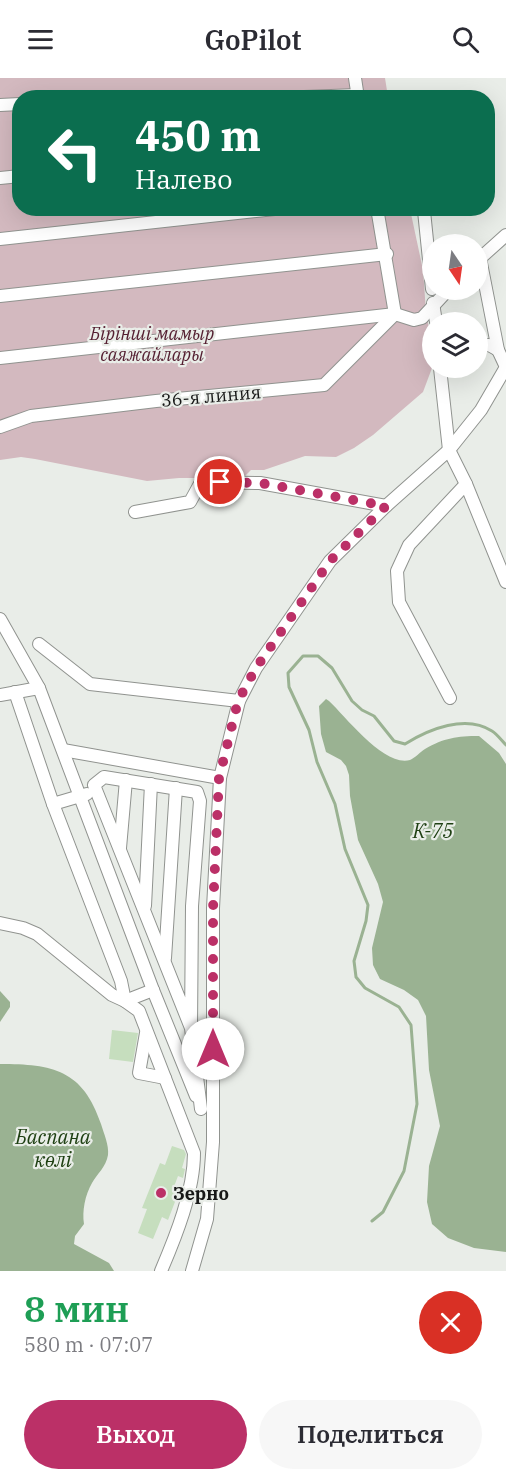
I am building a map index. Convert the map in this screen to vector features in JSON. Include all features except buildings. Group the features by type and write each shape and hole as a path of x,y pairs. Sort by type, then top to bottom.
{"street":[{"path":"0,238 208,216"},
{"path":"379,216 387,254 395,314"},
{"path":"425,216 426,234"},
{"path":"488,252 506,235"},
{"path":"0,296 387,254"},
{"path":"434,300 434,312"},
{"path":"0,358 395,314 414,320 422,318 437,300"},
{"path":"192,1271 207,1219 213,1142 213,909 219,778 238,701 256,668 330,561 386,506 449,450 481,410 506,367 498,350 487,300"},
{"name":"36-я линия","path":"0,427 31,416 324,385 395,314"},
{"path":"488,345 498,350"},
{"path":"441,378 449,450 466,484 506,582"},
{"path":"135,512 190,502 201,482 260,483 386,506"},
{"path":"450,698 399,602 397,571 409,545 466,484"},
{"path":"0,619 39,688 138,951 148,992 213,1142"},
{"path":"39,644 90,684 238,701"},
{"path":"0,695 39,688"},
{"path":"15,692 53,804 122,981 125,1001"},
{"path":"63,750 219,778"},
{"path":"162,943 145,911 96,791 94,785 104,777 197,792 200,801 192,906 191,1028 201,1110"},
{"path":"120,850 126,780"},
{"path":"145,911 151,784"},
{"path":"176,788 162,943 165,962 191,1028"},
{"path":"53,804 96,791"},
{"path":"0,923 37,934 112,995 139,1011"},
{"path":"138,951 162,943"},
{"path":"122,981 148,992"},
{"path":"125,1001 148,992"},
{"path":"148,992 138,1005 139,1011 194,1152 194,1161 176,1235 160,1271"},
{"path":"147,1031 139,1074 165,1078"}],"green space":[{"name":"Бірінші мамыр саяжайлары","path":"0,78 385,78 387,90 12,90 12,216 411,216 422,265 422,300 425,300 426,312 422,312 422,378 428,378 423,392 373,435 354,448 336,457 305,456 264,470 251,470 243,478 179,478 147,481 21,457 0,460"}],"water":[{"name":"К-75","path":"326,699 378,749 400,760 410,760 432,745 445,740 479,736 499,753 506,764 506,1252 474,1248 448,1238 432,1224 427,1202 429,1166 440,1126 429,1070 426,1016 418,1000 404,990 380,979 373,965 372,948 383,902 378,884 358,840 346,766 341,760 326,752 321,734 319,706"},
{"path":"0,991 10,1002 10,1007 0,1022"},
{"name":"Баспана көлі","path":"0,1064 36,1066 64,1074 75,1081 94,1106 108,1147 108,1155 88,1193 84,1208 84,1224 75,1236 74,1244 109,1263 114,1271 0,1271"}],"waterway":[{"path":"372,1221 383,1212 404,1171 417,1104 411,1025 399,1007 365,988 356,977 354,961 366,921 368,905 345,849 335,804 317,762 309,730 289,687 288,673 303,656 318,656 332,668 352,701 362,710 374,716 394,741 405,744 436,729 471,724 492,731 506,745"}],"place":[{"name":"Зерно","path":"161,1193"}],"route":[{"path":"213,1049 213,909 219,778 238,701 256,668 330,561 386,506 260,483 220,482"}]}
